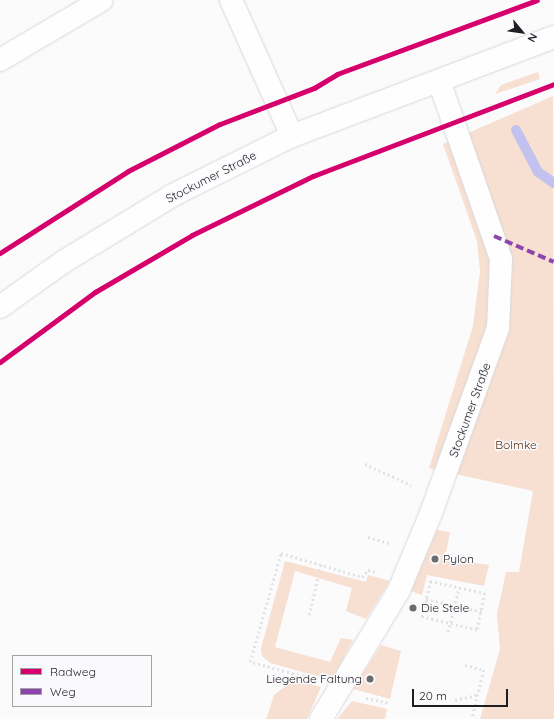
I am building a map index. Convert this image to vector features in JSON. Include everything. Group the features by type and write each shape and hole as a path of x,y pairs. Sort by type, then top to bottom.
{"street":[{"path":"0,60 102,0"},
{"path":"231,0 292,136"},
{"name":"Stockumer Straße","path":"0,306 63,262 173,195 292,136 554,37"},
{"name":"Stockumer Straße","path":"321,719 339,686 402,585 437,497 498,328 501,259 439,81"}],"path":[{"path":"364,464 437,497"},
{"path":"339,686 250,662 281,553 362,576 368,570 402,585 426,599 483,612"},
{"path":"308,615 321,564"},
{"path":"430,581 458,587 486,593 483,612 477,630 422,617 430,581"},
{"path":"448,632 458,587"},
{"path":"465,665 484,670 472,719"},
{"path":"456,700 477,695"}],"green space":[{"path":"538,72 540,79 495,94 501,85"},
{"name":"Bolmke","path":"553,96 554,719 480,719 500,649 497,614 506,572 519,572 533,491 429,468 473,326 480,271 477,241 443,144"},
{"path":"437,530 450,532 445,558 489,565 484,586 427,575 422,595 411,591"},
{"path":"285,561 366,582 368,575 390,581 366,619 346,611 352,588 295,571 275,647 330,662 341,638 353,640 334,676 328,679 270,663 262,656 261,648"},
{"path":"381,645 401,651 390,699 353,689"},
{"path":"294,679 321,687 307,719 266,719 274,695"},
{"path":"352,701 387,709 385,719 337,719"}],"waterway":[{"path":"516,130 538,172 554,183"}],"marked path":[{"path":"494,236 554,262"}],"cycle path":[{"path":"0,253 128,171 220,124 314,88 337,74 537,0"},
{"path":"0,362 95,292 192,235 313,176 554,84"}],"place":[{"name":"Pylon","path":"435,559"},
{"name":"Die Stele","path":"413,608"},
{"name":"Liegende Faltung","path":"370,679"}]}
